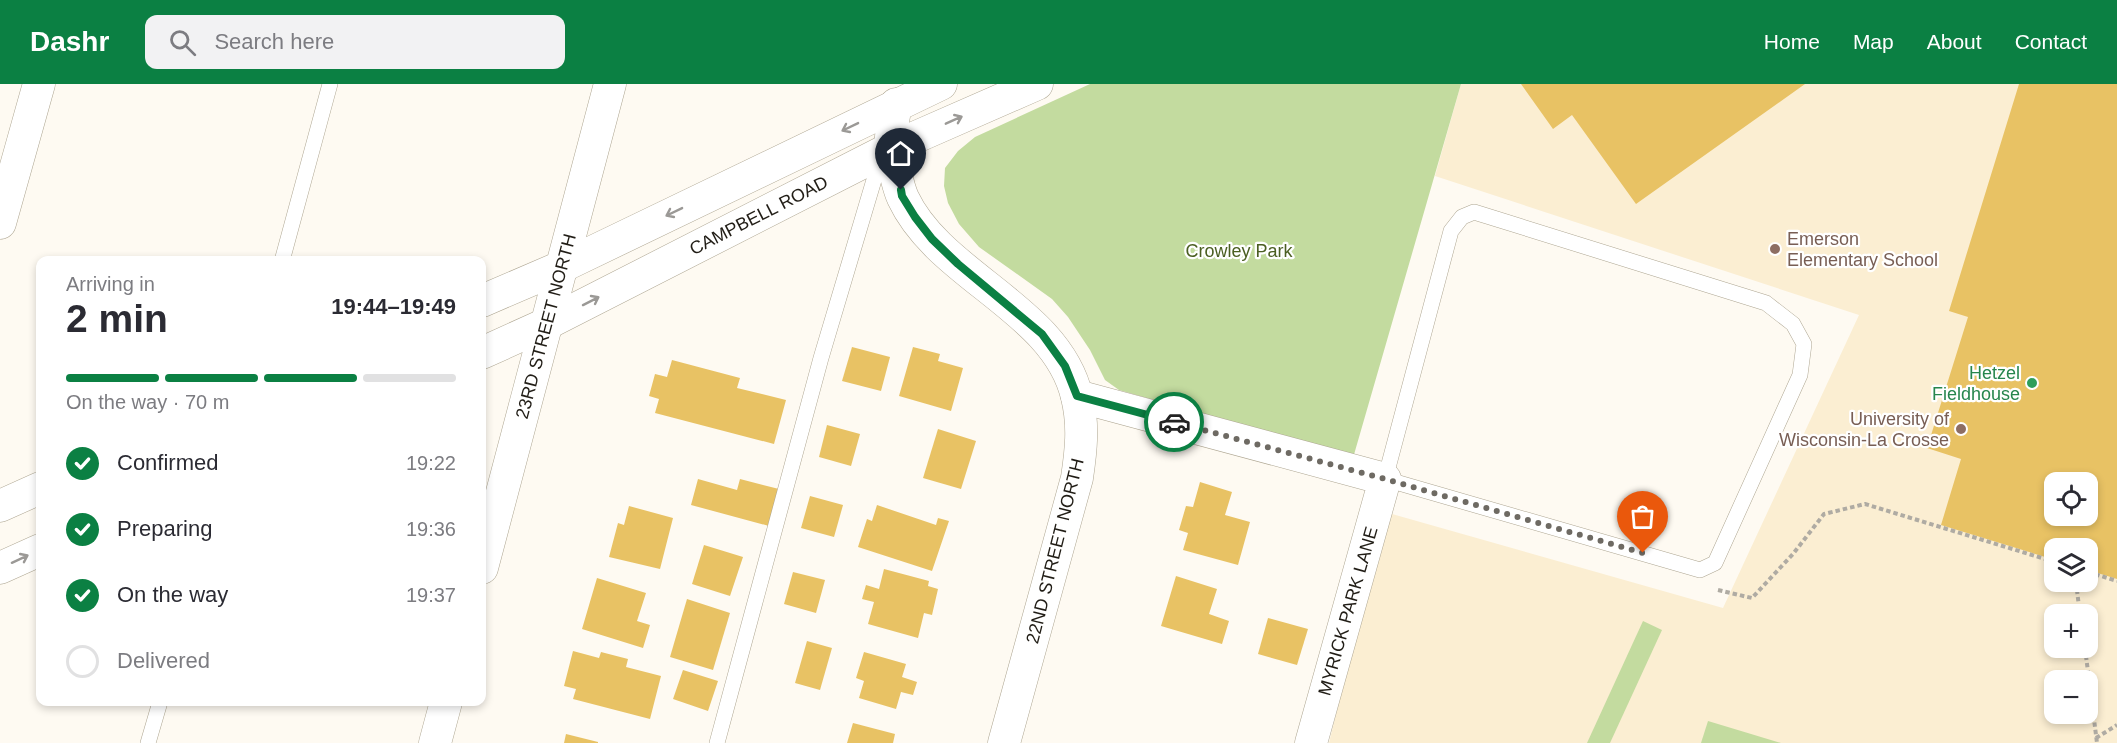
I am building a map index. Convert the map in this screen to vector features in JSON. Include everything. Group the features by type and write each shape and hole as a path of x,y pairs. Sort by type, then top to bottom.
{"street":[{"path":"0,223 39,84"},
{"name":"23RD STREET NORTH","path":"486,553 610,84"},
{"path":"486,299 561,267 899,94 940,84"},
{"name":"CAMPBELL ROAD","path":"486,351 546,324 887,150 1037,84"},
{"name":"22ND STREET NORTH","path":"899,94 887,150 902,196 932,239 958,264 1042,334 1065,366 1077,396 1083,435 1077,478 1004,743"},
{"path":"1077,396 1385,479"},
{"name":"MYRICK PARK LANE","path":"1311,743 1385,479"},
{"path":"0,506 36,490"},
{"path":"0,568 36,552"},
{"path":"435,743 445,706"}],"lane":[{"path":"283,256 330,84"},
{"path":"717,743 821,358 887,150"},
{"path":"1474,212 1766,303 1793,324 1804,344 1800,375 1716,563 1700,570 1385,479 1451,231 1462,217 1474,212"},
{"path":"148,743 159,706"}],"path":[{"path":"1738,595 1752,598 1793,554 1824,514 1865,504 2044,559"},
{"path":"2098,575 2117,581"},
{"path":"2086,658 2096,741"},
{"path":"2096,741 2117,725"}],"shaded area":[{"name":"University of Wisconsin-La Crosse","path":"1461,84 2117,84 2117,743 1329,743 1385,512 1723,608 1859,315 1435,176"}],"green space":[{"name":"Crowley Park","path":"1090,84 1461,84 1353,458 1119,390 1105,380 1090,350 1068,317 1052,299 979,247 959,224 948,203 944,186 945,168 958,151 975,137"},
{"path":"1643,621 1662,630 1610,743 1587,743"},
{"path":"1708,721 1781,743 1701,743"}],"building":[{"path":"1521,84 1805,84 1636,204 1572,115 1553,129"},
{"name":"Hetzel Fieldhouse","path":"2019,84 2117,84 2117,579 2098,573 2098,538 2044,538 2044,557 1941,525 1961,459 1927,448 1968,317 1949,311"},
{"path":"852,347 890,357 881,391 842,381"},
{"path":"913,347 940,354 938,361 963,368 951,411 899,396"},
{"path":"672,360 740,378 737,388 786,400 774,444 655,413 659,399 649,396 655,374 667,377"},
{"path":"827,425 860,434 851,466 819,457"},
{"path":"938,429 976,441 961,489 923,478"},
{"path":"698,479 737,490 740,479 779,489 769,526 691,505"},
{"path":"1200,482 1232,492 1225,515 1250,522 1238,565 1183,550 1188,533 1179,530 1186,506 1193,507"},
{"path":"810,496 843,505 834,537 801,528"},
{"path":"877,505 936,525 938,518 949,521 932,571 858,547 867,519 872,521"},
{"path":"629,506 673,518 660,569 609,557 618,523 624,525"},
{"path":"704,545 743,557 730,596 692,584"},
{"path":"884,569 929,581 928,586 938,589 932,615 924,613 918,638 868,624 874,602 862,599 866,585 879,589"},
{"path":"793,572 825,580 816,613 784,604"},
{"path":"1176,576 1217,589 1209,614 1229,621 1222,644 1161,626"},
{"path":"597,578 646,593 637,621 650,625 643,648 582,629"},
{"path":"687,599 730,613 713,670 670,657"},
{"path":"1268,618 1308,629 1297,665 1258,654"},
{"path":"807,641 832,648 820,690 795,683"},
{"path":"573,651 599,658 601,652 628,659 626,667 661,676 650,719 573,699 576,689 564,686"},
{"path":"864,652 906,664 902,677 917,682 913,695 901,692 896,709 859,698 864,681 856,678"},
{"path":"683,670 718,681 708,711 673,699"},
{"path":"853,723 895,734 893,743 847,743"},
{"path":"566,734 598,742 598,743 564,743"}],"way so far":[{"path":"1174,422 1385,479 1643,553"}],"place":[{"name":"Emerson Elementary School","path":"1775,249"},
{"name":"Hetzel Fieldhouse","path":"2032,383"},
{"name":"University of Wisconsin-La Crosse","path":"1961,429"}],"route":[{"path":"901,190 902,196 915,217 932,239 958,264 1042,334 1065,366 1077,396 1174,422"}]}
